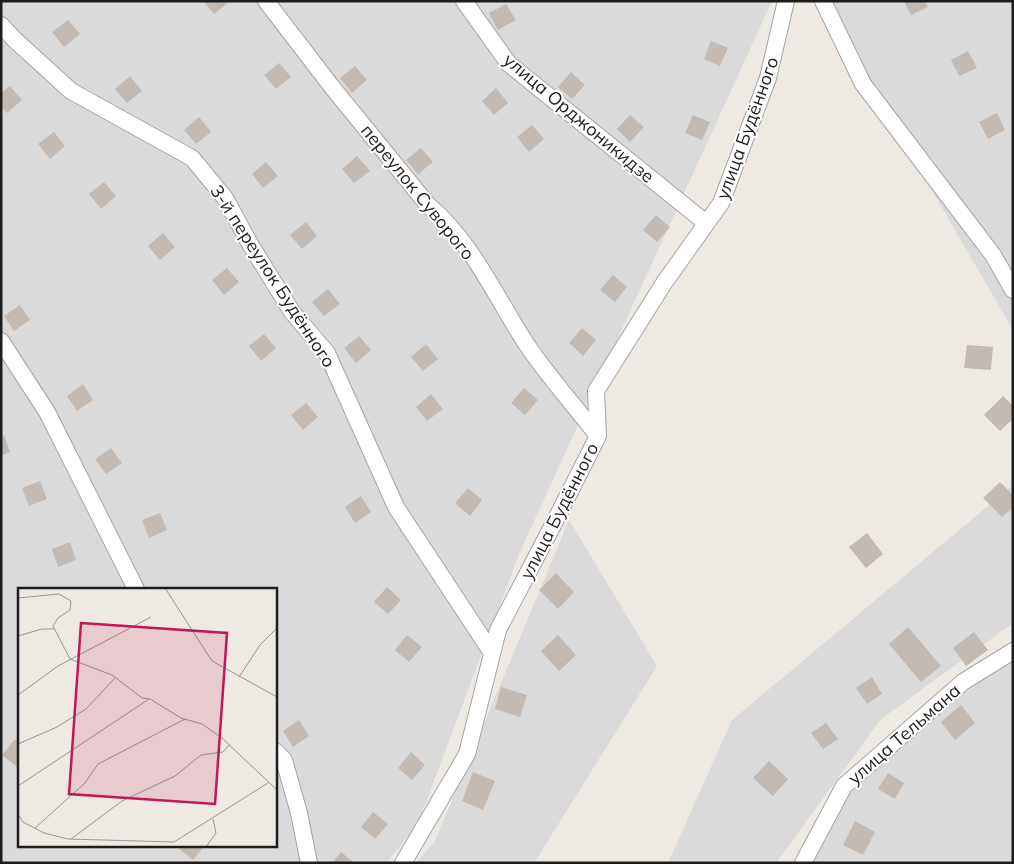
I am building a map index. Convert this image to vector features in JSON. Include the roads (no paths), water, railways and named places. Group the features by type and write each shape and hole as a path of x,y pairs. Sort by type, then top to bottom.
{"street":[{"name":"переулок Суворого","path":"266,1 332,87 428,205 443,217 468,250 526,343 598,436"},
{"name":"улица Орджоникидзе","path":"464,1 509,64 706,223"},
{"name":"улица Будённого","path":"403,863 467,754 498,630 598,436 596,391 664,283 721,203 768,78 786,1"},
{"path":"823,1 862,84 993,255 1013,290"},
{"name":"3-й переулок Будённого","path":"1,25 71,91 192,158 225,198 250,244 292,312 327,353 396,507 492,653"},
{"path":"1,341 47,412 135,588"},
{"name":"улица Тельмана","path":"803,863 844,786 963,682 1013,651"},
{"path":"276,752 284,760 299,813 309,863"}]}
